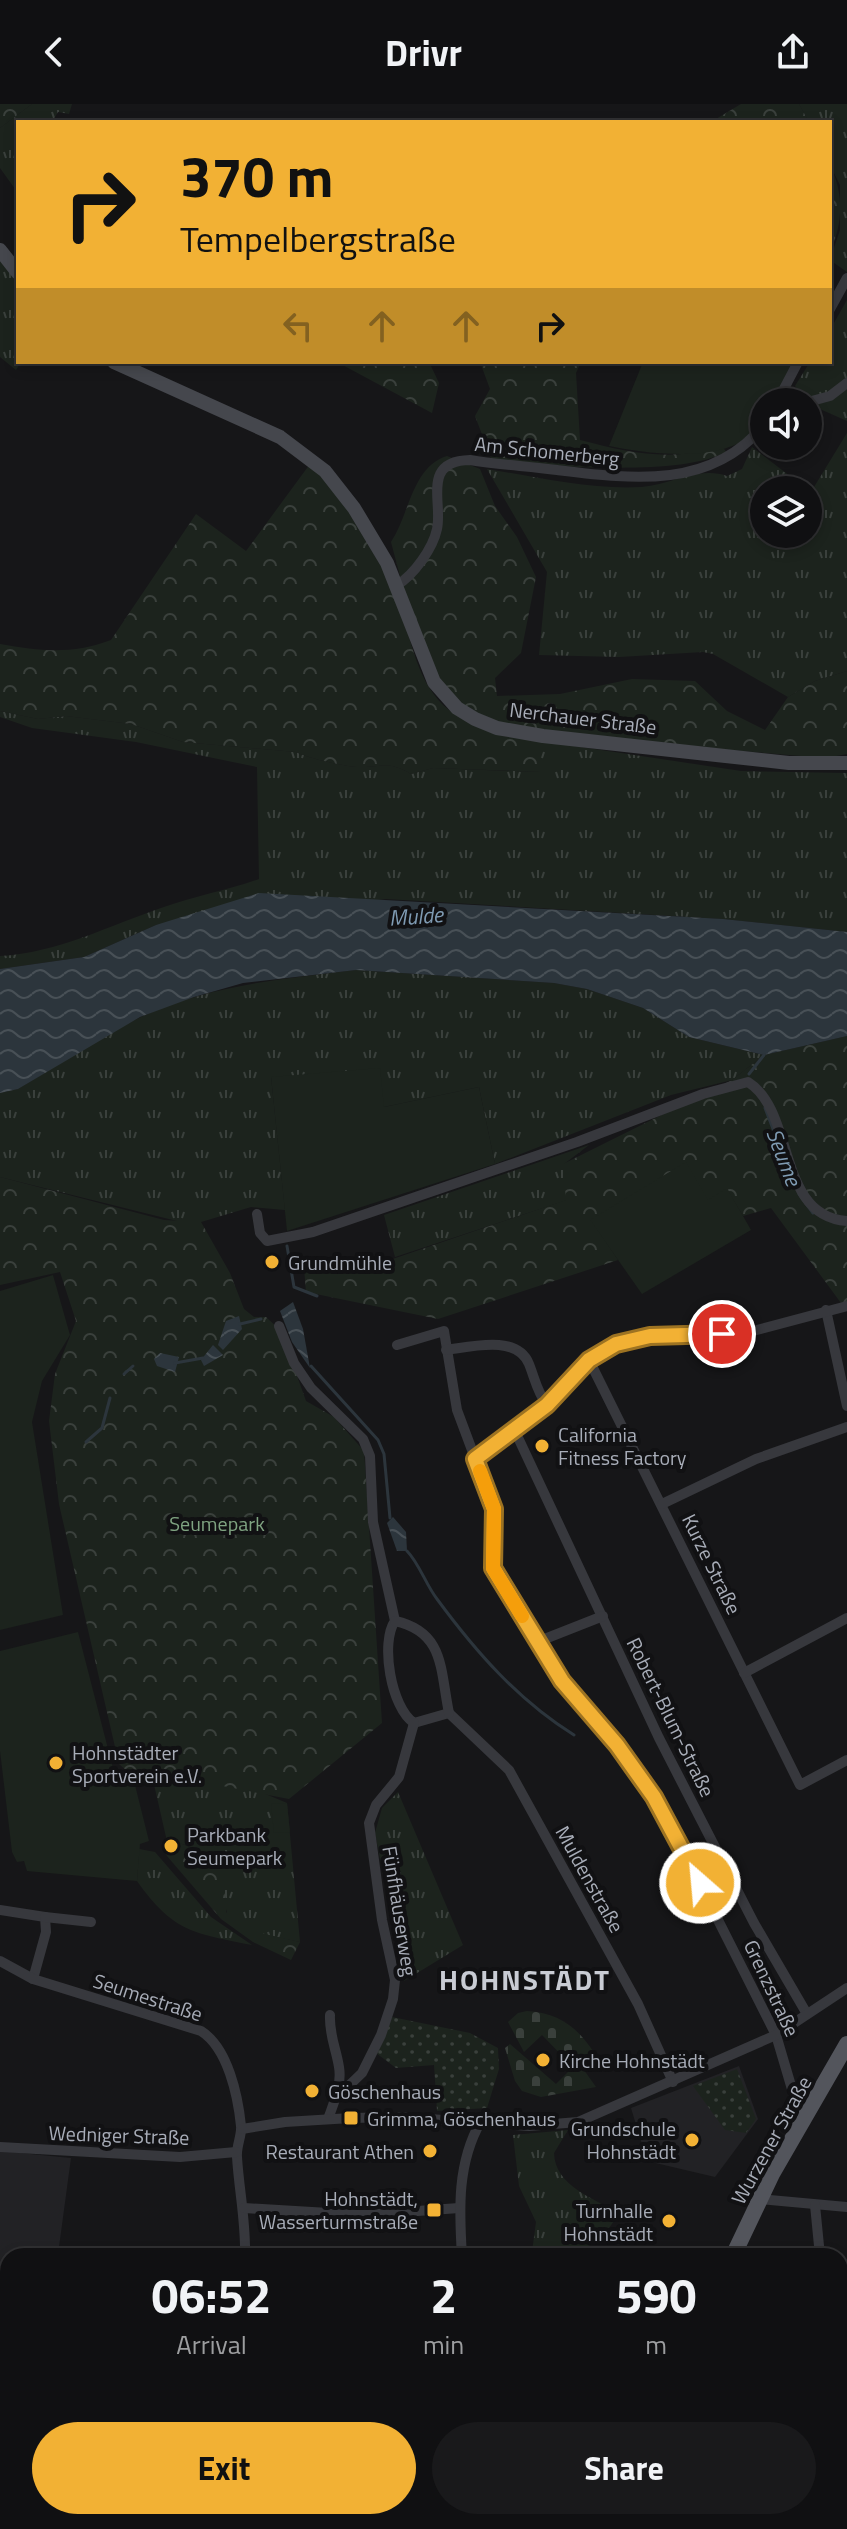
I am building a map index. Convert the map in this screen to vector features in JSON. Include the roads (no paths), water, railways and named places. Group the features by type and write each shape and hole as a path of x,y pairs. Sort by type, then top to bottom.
{"main road":[{"path":"0,250 16,270"},
{"name":"Nerchauer Straße","path":"118,364 280,437 317,463 354,508 397,585 434,682 457,708 486,724 517,733 740,759 821,765 847,763"},
{"name":"Wurzener Straße","path":"737,2248 760,2199 847,2044"}],"street":[{"path":"832,305 847,278"},
{"path":"784,388 797,364"},
{"path":"822,398 847,383"},
{"name":"Am Schomerberg","path":"397,585 419,563 438,528 436,482 449,465 470,460 617,477 677,475 707,469 731,457 750,439"},
{"path":"257,1214 260,1233 267,1241 313,1232 577,1142 703,1094 748,1082 766,1097 803,1193 826,1215 847,1221"},
{"path":"475,1459 547,1405 589,1360 631,1339 753,1331 847,1306"},
{"path":"826,1310 847,1406"},
{"path":"279,1326 294,1363 311,1388 363,1439 370,1456 373,1522 395,1621 387,1633 392,1684 406,1718 414,1723 449,1713 436,1648 417,1626 395,1621"},
{"path":"397,1345 444,1331 446,1350 504,1345 528,1361 538,1393 547,1405"},
{"name":"Grenzstraße","path":"446,1350 457,1410 494,1509 493,1568 572,1695 617,1745 662,1809 776,2035 793,2098 807,2113"},
{"name":"Kurze Straße","path":"589,1360 800,1785 847,1760"},
{"path":"662,1504 756,1459 847,1427"},
{"name":"Robert-Blum-Straße","path":"514,1429 691,1801 754,1923 807,2014"},
{"path":"537,1642 603,1616"},
{"path":"744,1673 847,1618"},
{"name":"Muldenstraße","path":"449,1713 509,1770 638,2004 673,2082"},
{"name":"Fünfhäuserweg","path":"336,2098 362,2073 381,2035 393,1999 395,1980 382,1920 369,1823 376,1805 399,1777 414,1723"},
{"path":"0,1910 91,1922"},
{"path":"33,1979 46,1932 45,1917"},
{"name":"Seumestraße","path":"0,1961 33,1979 206,2035 228,2069 242,2129 236,2152 244,2208 245,2248"},
{"path":"242,2129 328,2119 401,2117 529,2126 578,2122 776,2035 847,1988"},
{"name":"Fünfhäuserweg","path":"328,2119 336,2098 339,2068 329,2037 330,2015"},
{"path":"462,2248 459,2208 468,2145 481,2121"},
{"name":"Wedniger Straße","path":"0,2147 180,2157 236,2152"},
{"path":"760,2199 847,2207"},
{"path":"815,2205 819,2248"},
{"path":"244,2208 350,2215 459,2208"}],"water":[{"name":"Mulde","path":"259,893 723,919 847,932 847,1036 764,1055 689,1037 643,1008 587,989 554,983 356,970 243,983 194,997 140,1017 18,1089 0,1093 0,969 84,957 156,925"},
{"path":"293,1302 303,1329 310,1368 292,1342 280,1311"},
{"path":"239,1316 242,1329 223,1350 218,1345 226,1321"},
{"path":"213,1345 223,1355 204,1366 201,1360"},
{"path":"160,1353 179,1357 175,1372 157,1366 154,1359"},
{"path":"393,1517 406,1532 407,1551 397,1551 387,1523"}],"waterway":[{"name":"Seume","path":"749,1074 764,1055"},
{"name":"Seume","path":"765,1108 778,1142"},
{"name":"Seume","path":"799,1194 813,1213"},
{"path":"287,1246 294,1287 317,1296"},
{"path":"240,1324 261,1319"},
{"path":"175,1363 203,1358"},
{"path":"124,1374 133,1366"},
{"path":"311,1366 378,1440 384,1454 390,1518"},
{"path":"86,1442 102,1428 110,1398"},
{"path":"407,1551 437,1599 483,1656 516,1691 574,1735"}],"place":[{"name":"Grundmühle","path":"272,1262"},
{"name":"California Fitness Factory","path":"542,1446"},
{"name":"Hohnstädter Sportverein e.V.","path":"56,1763"},
{"name":"Parkbank Seumepark","path":"171,1846"},
{"name":"Kirche Hohnstädt","path":"543,2060"},
{"name":"Göschenhaus","path":"312,2091"},
{"name":"Grimma, Göschenhaus","path":"351,2118"},
{"name":"Grundschule Hohnstädt","path":"692,2140"},
{"name":"Restaurant Athen","path":"430,2151"},
{"name":"Hohnstädt, Wasserturmstraße","path":"434,2210"},
{"name":"Turnhalle Hohnstädt","path":"669,2221"}],"district":[{"name":"HOHNSTÄDT","path":"525,1979"}],"park label":[{"name":"Seumepark","path":"217,1523"}]}
